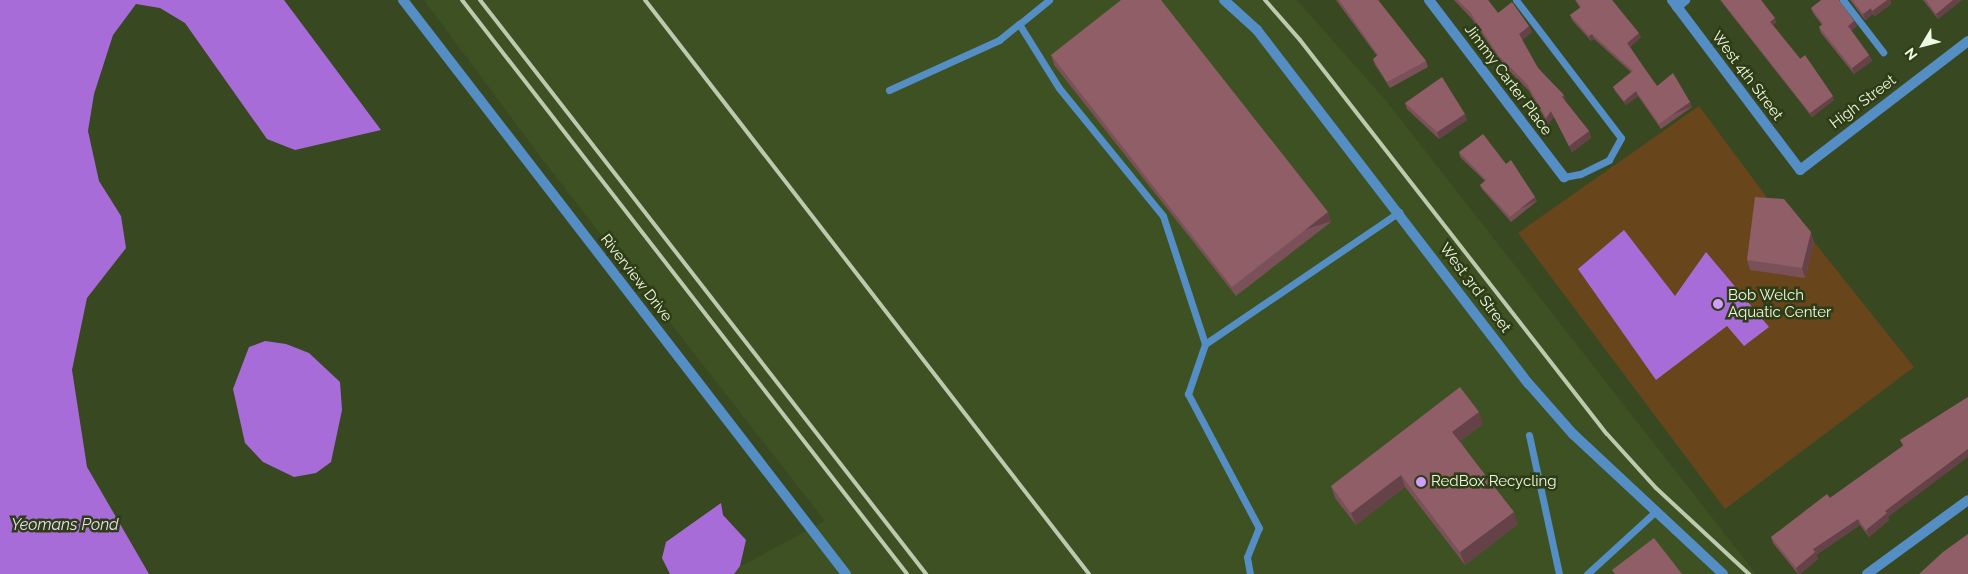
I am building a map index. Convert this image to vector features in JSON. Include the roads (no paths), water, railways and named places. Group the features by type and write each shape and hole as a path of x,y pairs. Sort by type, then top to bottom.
{"street":[{"name":"Riverview Drive","path":"403,0 846,574"},
{"name":"West 3rd Street","path":"1224,0 1256,30 1399,212 1529,384 1573,434 1723,574"},
{"name":"Jimmy Carter Place","path":"1429,0 1564,177"},
{"name":"West 4th Street","path":"1678,2 1800,170"},
{"name":"High Street","path":"1800,170 1968,41"},
{"path":"1867,574 1968,500"}],"lane":[{"path":"890,90 998,40 1048,0"},
{"path":"1516,0 1621,138 1609,160 1580,174 1564,177"},
{"path":"1843,0 1883,52"},
{"path":"1019,24 1059,88 1163,216 1205,344 1188,394 1259,528 1248,557 1250,574"},
{"path":"1205,344 1399,212"},
{"path":"1529,435 1559,574"},
{"path":"1587,574 1656,511"}],"water":[{"name":"Yeomans Pond","path":"0,0 284,0 381,130 295,150 267,139 185,23 160,8 136,4 113,35 94,94 88,131 99,181 121,216 126,248 87,298 72,370 87,467 149,574 0,574"},
{"path":"1624,230 1675,296 1706,252 1769,327 1744,346 1727,326 1656,380 1578,269"},
{"path":"265,341 286,344 309,353 340,382 342,410 331,462 316,473 294,477 263,462 245,443 233,389 249,347"},
{"path":"721,503 723,515 746,540 740,566 734,574 670,574 662,558 666,542"}],"railway":[{"path":"462,0 907,574"},
{"path":"480,0 926,574"},
{"path":"645,0 1089,574"},
{"path":"1265,0 1300,40 1607,434 1656,488 1749,574"}],"place":[{"name":"Bob Welch Aquatic Center","path":"1718,304"},
{"name":"RedBox Recycling","path":"1421,482"}]}
